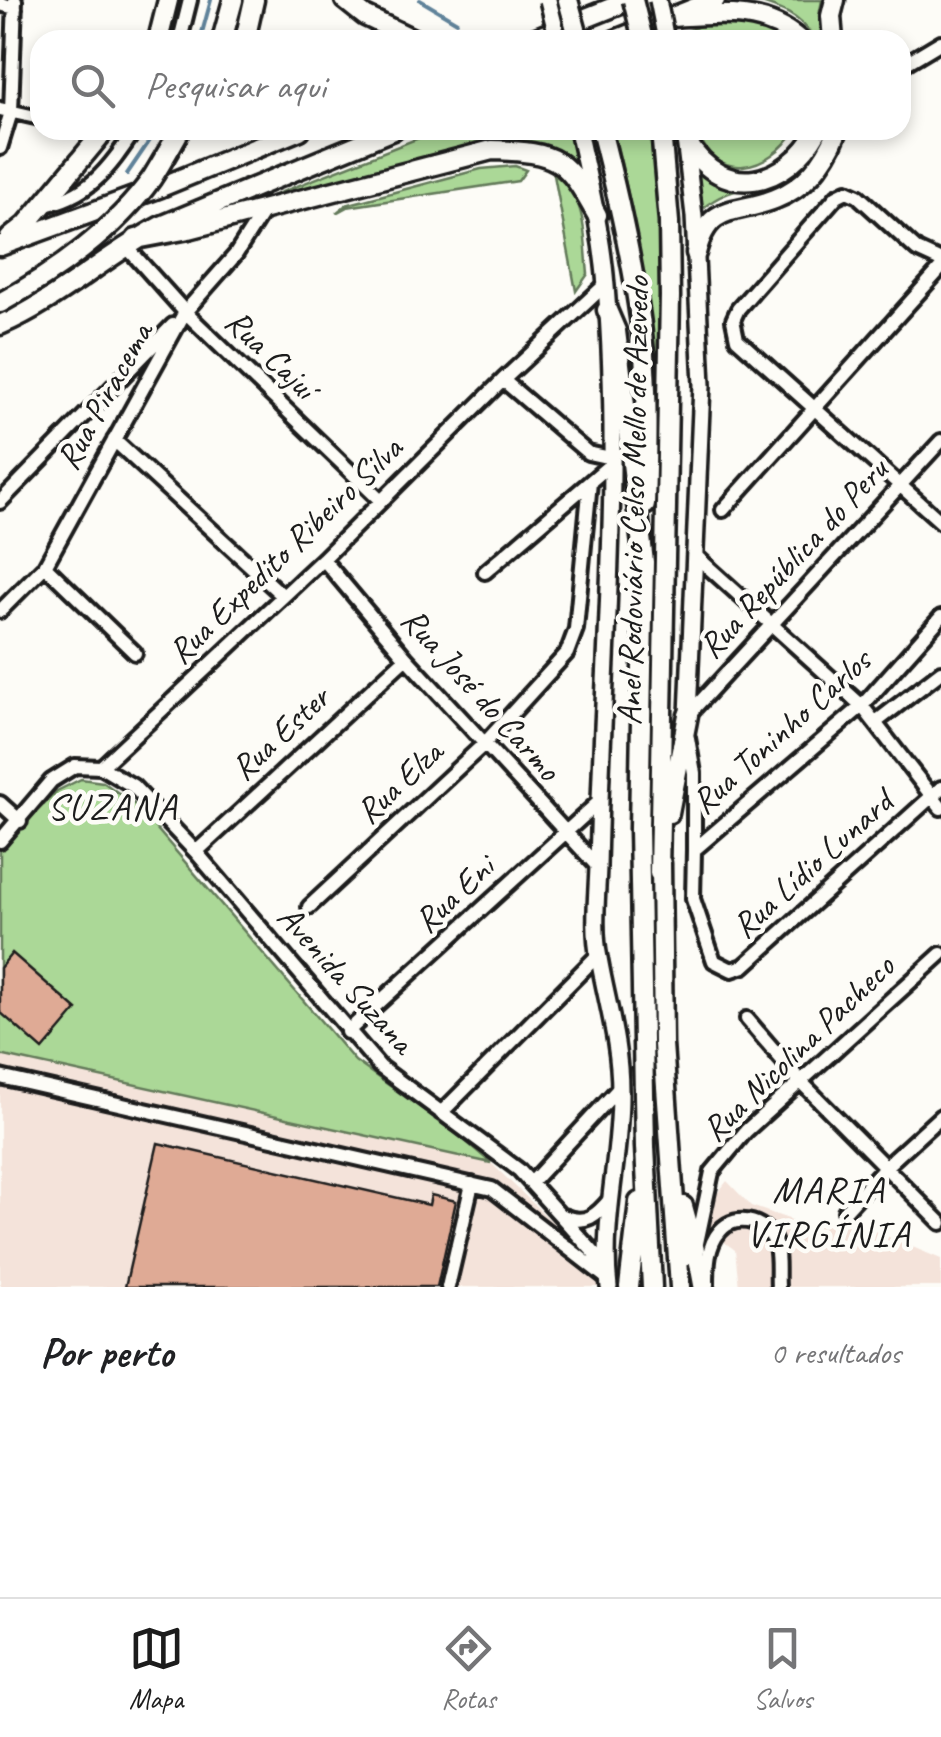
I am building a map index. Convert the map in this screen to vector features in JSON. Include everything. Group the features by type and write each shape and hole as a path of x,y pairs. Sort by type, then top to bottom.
{"highway":[{"path":"160,30 168,0"},
{"path":"225,30 233,0"},
{"path":"248,30 254,0"},
{"path":"345,0 364,16 394,30"},
{"path":"568,0 576,30"},
{"path":"556,30 632,0 640,30"},
{"path":"640,30 715,0"},
{"path":"833,30 835,0"},
{"path":"672,17 751,16 784,30"},
{"path":"1,246 26,225 94,140"},
{"path":"0,303 32,286 98,236 151,179 174,140"},
{"path":"1,246 276,140"},
{"path":"0,325 24,315 79,280 130,242 369,140"},
{"name":"Anel Rodoviário Celso Mello de Azevedo","path":"604,140 639,308 647,423 644,562"},
{"name":"Anel Rodoviário Celso Mello de Azevedo","path":"659,872 670,296 662,140"},
{"path":"688,140 699,160 716,172 735,180 755,180 787,167 812,140"},
{"path":"696,253 707,226 722,213 772,201 803,182 822,162 833,140"},
{"path":"130,242 492,150 528,151 570,170 597,215"},
{"path":"607,310 616,332 644,562 639,829 645,1147 652,1287"},
{"path":"680,1287 687,1255 671,1157 663,1044 659,872 687,720"},
{"path":"629,1287 645,1147"}],"main road":[{"path":"548,0 556,30"},
{"path":"658,0 664,30"},
{"name":"Anel Rodoviário Celso Mello de Azevedo","path":"580,140 597,215 606,284 611,460 598,867 598,955 617,1037 620,1087 608,1278"},
{"name":"Anel Rodoviário Celso Mello de Azevedo","path":"686,140 702,385 687,720"},
{"path":"687,1255 704,1287"}],"street":[{"path":"182,30 190,0"},
{"path":"0,4 15,4 0,148"},
{"path":"911,60 941,42"},
{"path":"40,206 64,202 91,185 128,140"},
{"path":"724,510 813,409 941,265 917,250 858,196 847,191 837,196 738,310 732,330 736,339 813,409 902,484 941,522"},
{"name":"Rua Piracema","path":"0,611 44,566 185,312 236,254 264,210"},
{"name":"Rua Cajuí","path":"130,242 185,312 381,501"},
{"name":"Rua Expedito Ribeiro Silva","path":"0,840 51,782 75,766 101,767 606,284"},
{"path":"0,502 185,312"},
{"path":"485,572 611,460 588,453 503,380"},
{"path":"114,440 282,595"},
{"name":"Rua República do Peru","path":"687,720 941,441"},
{"name":"Anel Rodoviário Celso Mello de Azevedo","path":"567,653 576,628 590,482"},
{"path":"697,557 862,706 936,792 941,808"},
{"name":"Rua José do Carmo","path":"322,559 406,658 598,867"},
{"path":"44,566 136,653"},
{"name":"Rua Toninho Carlos","path":"697,847 862,706 941,617"},
{"name":"Rua Elza","path":"309,907 484,744 567,653"},
{"name":"Rua Ester","path":"196,852 406,658"},
{"path":"876,722 941,672"},
{"name":"Rua Lídio Lunard","path":"687,720 697,847 693,899 714,960 732,970 744,966 936,792"},
{"name":"Avenida Suzana","path":"101,767 133,786 196,852 380,1068 503,1156 532,1182 608,1278"},
{"name":"Rua Eni","path":"347,1032 601,800"},
{"path":"0,803 20,821"},
{"name":"Rua Nicolina Pacheco","path":"687,1255 712,1172 746,1132 941,954"},
{"path":"441,1113 598,955"},
{"path":"748,1020 802,1083 941,1223"},
{"path":"0,1077 492,1189 608,1278"},
{"path":"532,1182 620,1087"},
{"path":"845,1211 884,1168 941,1116"},
{"path":"448,1287 472,1184"},
{"path":"561,1215 588,1220 611,1198"},
{"path":"704,1287 712,1245 720,1230 736,1221 753,1221 768,1230 776,1246 778,1287"}],"shaded area":[{"path":"0,1055 491,1163 597,1265 598,1287 0,1287"},
{"path":"727,1181 751,1206 806,1225 848,1220 941,1259 941,1287 739,1287 735,1250 708,1230 713,1199"}],"green space":[{"path":"752,0 822,0 821,30 808,30 788,13"},
{"path":"744,15 773,30 690,30 720,17"},
{"path":"414,140 495,140 276,198 274,195"},
{"path":"522,140 575,140 584,172 548,148"},
{"path":"615,140 652,140 660,265 657,401 651,332"},
{"path":"702,140 787,140 772,155 743,166 716,159"},
{"path":"810,140 822,140 801,168 786,177 735,191 701,210 698,168 756,185"},
{"path":"515,166 526,170 518,181 347,207 336,213 346,205 481,169"},
{"path":"554,175 573,194 582,219 588,274 576,291"},
{"path":"81,779 103,782 138,807 355,1061 491,1163 0,1055 0,850 57,791"}],"building":[{"path":"12,953 77,1010 43,1050 0,1012 0,968"},
{"path":"158,1143 429,1205 431,1195 456,1201 437,1287 125,1287"}],"waterway":[{"path":"203,30 211,0"},
{"path":"420,0 457,22"},
{"path":"127,174 150,140"}],"district":[{"name":"SUZANA","path":"113,806"},
{"name":"MARIA VIRGÍNIA","path":"829,1211"}]}
